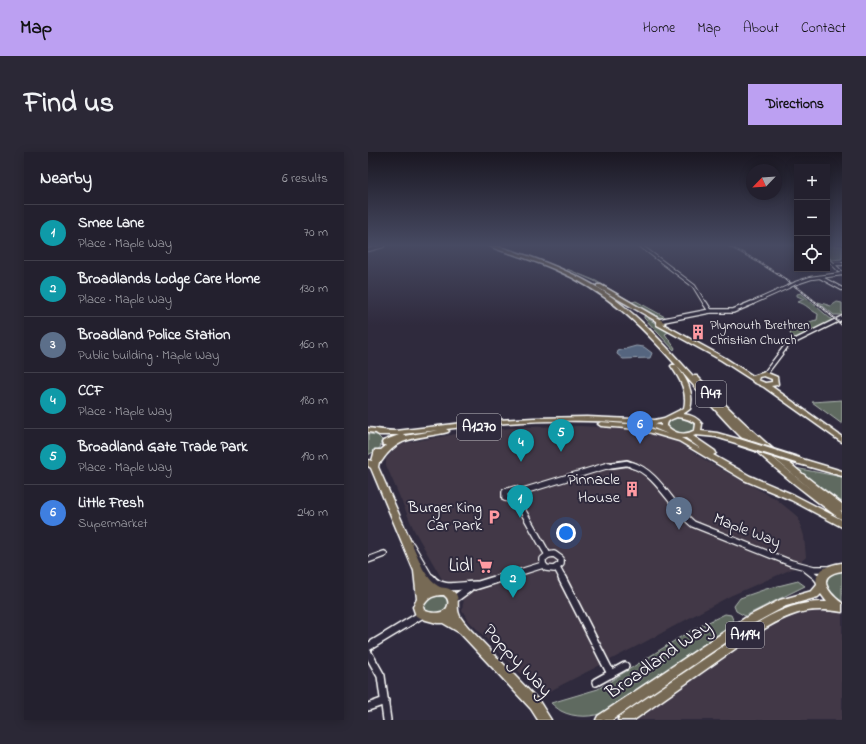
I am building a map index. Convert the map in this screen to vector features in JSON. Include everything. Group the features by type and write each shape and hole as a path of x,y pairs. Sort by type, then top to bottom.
{"highway":[{"name":"A47","path":"564,273 583,282 618,305 647,331 758,450 800,485 842,516"},
{"name":"A47","path":"569,273 599,286 648,314 664,321"},
{"name":"A47","path":"581,278 612,296 642,320 758,442 804,480 842,508"},
{"path":"664,321 659,323 728,362 759,376 775,378 776,384 782,396"},
{"name":"A47","path":"647,331 678,372 686,387 688,406 683,412 676,416"},
{"path":"759,376 757,383 767,386 782,396 796,408 842,440"},
{"path":"767,386 776,384"},
{"path":"717,435 691,418 676,416 666,420 664,426 666,430 675,434 687,436 742,472 842,524"},
{"name":"A1270","path":"379,433 396,433 425,429 534,420 602,419 655,422 666,420"},
{"path":"575,423 639,427 681,440 747,478 795,499"},
{"name":"A1270","path":"386,443 393,438 405,435 526,424 575,423 648,425 666,430"},
{"path":"696,432 699,429 699,424"},
{"path":"823,426 842,437"},
{"path":"368,431 390,432 425,429"},
{"path":"392,508 390,494 378,462 383,454 394,442 404,438 458,429"},
{"path":"368,431 379,433 386,439 386,443 378,452 371,464 419,571 428,584 452,596 452,603 445,614 435,618 425,617 421,614 418,607 422,599 426,595 441,591"},
{"path":"687,436 696,432 717,435 812,465 841,471"},
{"path":"368,457 378,452"},
{"path":"842,567 829,569 822,576 821,584 830,599 842,608"},
{"path":"419,571 422,599"},
{"name":"Broadland Way","path":"602,720 749,621 783,603 815,594 821,584"},
{"name":"Poppy Way","path":"452,603 454,616 464,630 546,719"},
{"name":"Broadland Way","path":"624,720 770,620 794,609 807,606 822,605 842,608"},
{"name":"Poppy Way","path":"435,618 444,619 464,630"}],"street":[{"path":"676,273 694,286 710,311"},
{"path":"664,321 710,311 732,311 790,286 820,277 841,273"},
{"path":"820,277 842,289"},
{"path":"759,376 766,371 787,345 842,318"},
{"name":"Maple Way","path":"520,492 612,464 624,463 635,465 648,472 685,518 693,524 802,566 822,570 829,569"},
{"path":"512,489 520,492 520,496 516,499 508,500 505,498 504,494 507,491 512,489"},
{"path":"516,499 548,555"},
{"path":"402,532 436,584 443,587 476,585"},
{"path":"368,560 384,554"},
{"path":"548,555 557,555 561,559 561,564 557,568 548,569 543,565 543,559 548,555"},
{"path":"441,591 469,588 543,565"},
{"name":"Maple Way","path":"802,566 815,575 821,584"},
{"path":"557,568 611,674"},
{"path":"452,603 469,588"},
{"path":"368,647 421,614"},
{"path":"368,653 381,676 387,720"},
{"path":"596,682 625,666"},
{"path":"368,707 385,701"}],"shaded area":[{"path":"580,426 632,429 654,433 679,443 708,462 776,499 798,517 804,536 806,557 794,568 730,596 542,695 469,621 462,610 464,599 450,582 442,579 414,530 386,465 386,459 397,446 405,443 456,434 521,427"},
{"path":"825,609 842,612 842,720 636,720 762,632 791,616 805,611"}],"green space":[{"path":"575,273 596,281 632,302 636,301 667,318 659,317 594,281"},
{"path":"801,293 832,320 797,338 791,336 788,329 777,323 799,325 817,320 818,314 798,302 804,299 797,296 797,294"},
{"path":"818,302 831,306 837,302 842,303 842,315 834,315"},
{"path":"644,316 669,332 665,334 675,348 674,350 644,318"},
{"path":"842,400 842,424 812,402"},
{"path":"684,417 695,422 696,427 690,432 682,433 668,427 667,424 670,419"},
{"path":"368,434 377,435 382,440 380,448 368,455"},
{"path":"795,468 842,477 842,502"},
{"path":"842,570 842,604 831,595 825,581 833,573"},
{"path":"798,581 805,586 745,616 736,611 734,606 740,598 766,589"},
{"path":"434,595 446,598 448,605 439,613 432,614 425,612 423,609 424,602"},
{"path":"725,614 731,615 734,622 732,625 606,711 596,715 578,716 561,711 551,703 598,689 690,631"}],"water":[{"path":"636,346 644,347 652,353 650,358 623,359 617,354 618,351"}],"railway":[{"path":"775,273 802,291 842,325"}],"place":[{"name":"Plymouth Brethren Christian Church","path":"698,332"},
{"name":"Little Fresh","path":"640,444"},
{"name":"Broadland Gate Trade Park","path":"561,452"},
{"name":"CCF","path":"521,462"},
{"name":"Pinnacle House","path":"632,489"},
{"name":"Burger King Car Park","path":"494,517"},
{"name":"Smee Lane","path":"520,518"},
{"name":"Broadland Police Station","path":"679,530"},
{"name":"Lidl","path":"485,566"},
{"name":"Broadlands Lodge Care Home","path":"513,598"}]}
